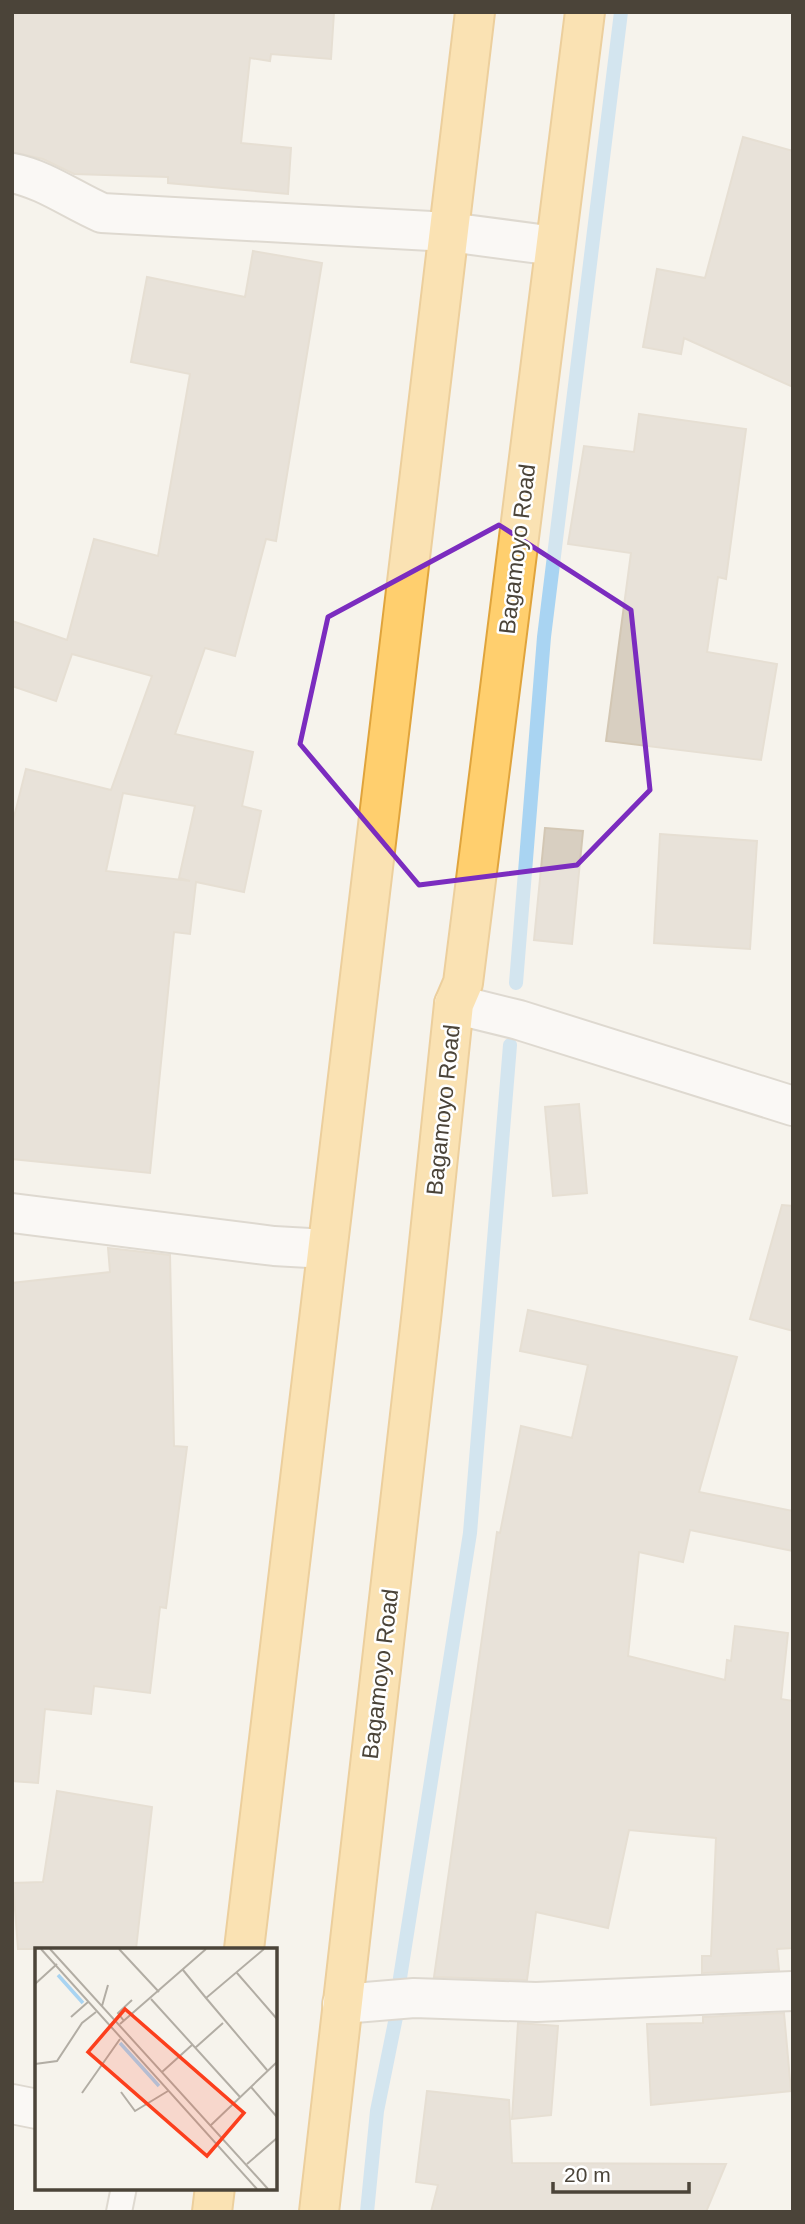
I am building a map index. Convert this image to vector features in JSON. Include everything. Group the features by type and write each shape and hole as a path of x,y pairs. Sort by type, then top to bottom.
{"highway":[{"path":"244,1948 475,12"},
{"name":"Bagamoyo Road","path":"319,2212 454,1004 463,984 585,12"},
{"path":"212,2212 215,2189"}],"street":[{"path":"12,173 34,177 66,197 102,213 449,232 555,246"},
{"path":"454,1004 519,1020 793,1106"},
{"path":"12,1213 274,1246 327,1249"},
{"path":"342,2004 414,1998 536,2002 793,1991"},
{"path":"12,2104 35,2109"}],"lane":[{"path":"119,2212 124,2189"}],"highlighted area":[{"path":"499,525 631,610 650,790 577,865 419,885 300,744 328,617"}],"building":[{"path":"12,12 334,12 331,59 271,54 270,61 250,58 241,143 291,148 288,194 168,183 168,177 74,174 43,159 12,152"},
{"path":"743,137 793,151 793,387 684,338 681,354 643,347 657,269 705,278"},
{"path":"253,251 322,263 276,541 266,539 235,656 205,648 175,734 253,752 242,806 261,811 244,892 196,882 190,934 174,932 150,1173 12,1159 12,825 26,769 111,790 152,676 72,654 56,701 12,686 12,621 67,640 94,539 158,556 190,374 131,362 147,277 245,297","holes":["123,793 195,806 179,878 190,881 106,871"]},
{"path":"639,414 746,429 726,579 718,577 707,652 777,664 761,760 606,741 631,553 568,544 584,446 634,452"},
{"path":"545,828 583,831 572,944 534,940"},
{"path":"660,834 757,841 750,949 654,943"},
{"path":"579,1104 587,1193 553,1196 545,1107"},
{"path":"782,1205 793,1206 793,1331 750,1319"},
{"path":"108,1248 170,1255 174,1446 187,1447 166,1608 160,1607 150,1693 94,1686 91,1714 45,1709 38,1783 12,1781 12,1283 110,1272"},
{"path":"528,1310 737,1357 699,1492 793,1511 793,1551 690,1530 683,1562 639,1552 628,1656 725,1680 727,1660 731,1661 735,1626 788,1633 781,1699 793,1701 793,1948 777,1949 779,1970 702,1973 702,1956 711,1956 716,1838 629,1830 608,1928 536,1912 527,1980 434,1977 497,1532 500,1533 521,1426 572,1438 588,1365 520,1351"},
{"path":"57,1791 152,1807 136,1948 18,1949 13,1883 43,1882"},
{"path":"784,2013 791,2091 651,2105 647,2024 703,2023 703,2017"},
{"path":"518,2023 558,2026 551,2115 512,2119"},
{"path":"427,2091 509,2100 512,2163 726,2164 706,2212 431,2212 438,2185 416,2182"}],"waterway":[{"path":"516,983 544,637 621,12"},
{"path":"400,1978 470,1533 510,1045"},
{"path":"367,2212 377,2111 396,2017"}]}
